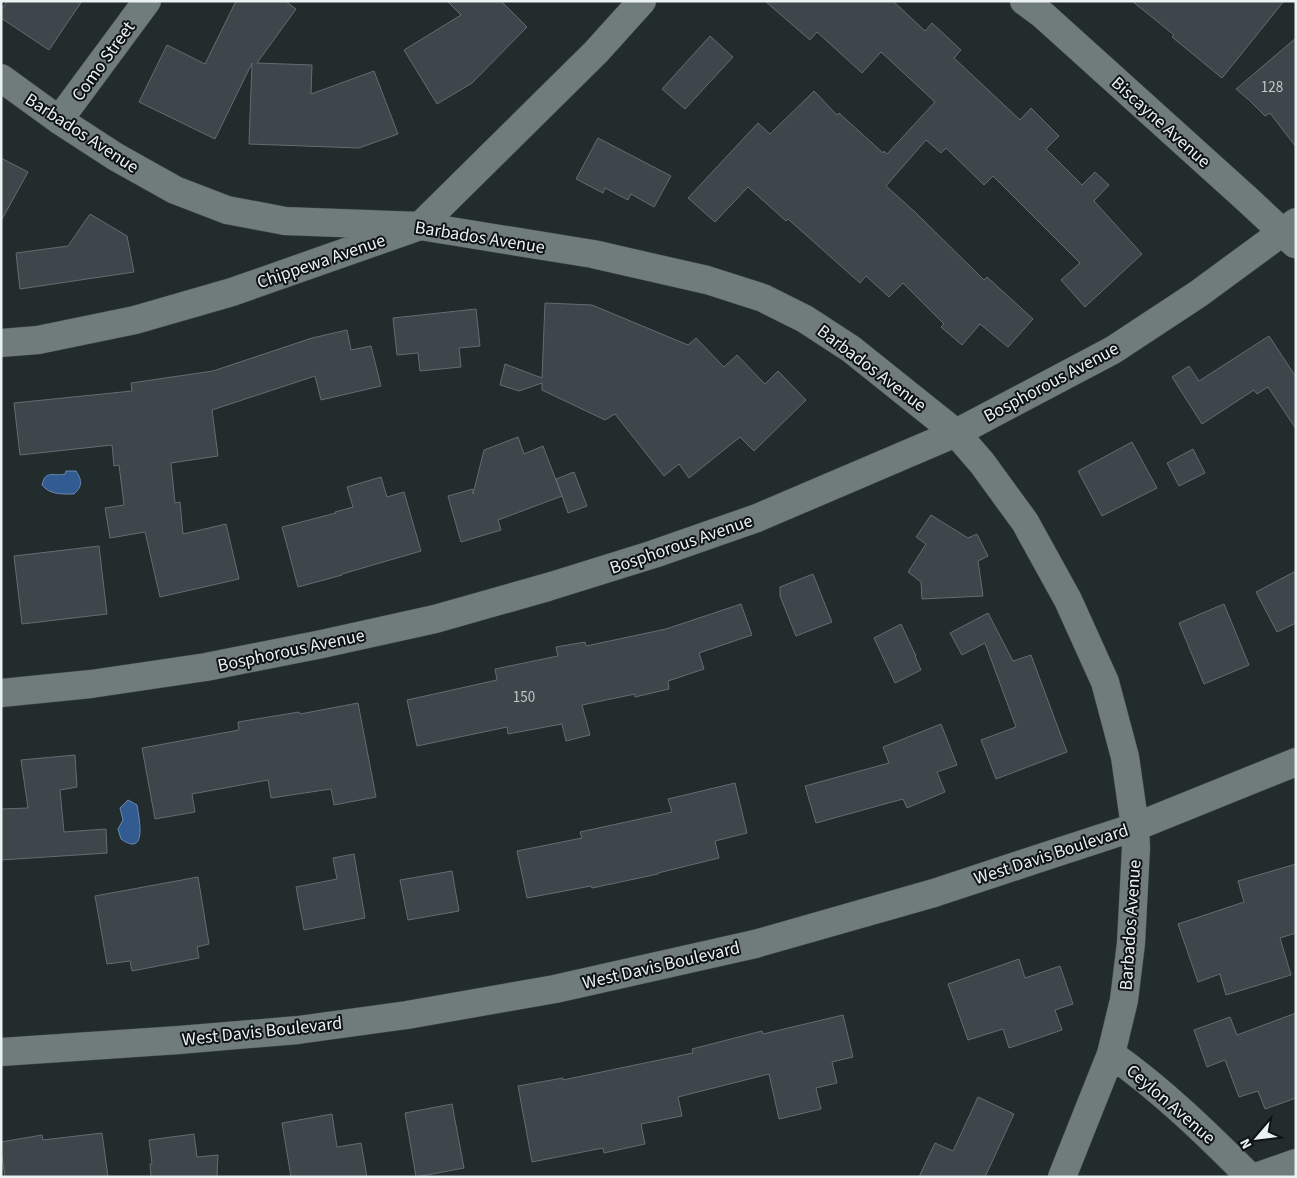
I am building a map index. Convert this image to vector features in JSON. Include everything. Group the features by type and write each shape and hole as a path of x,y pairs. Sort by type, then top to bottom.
{"street":[{"name":"Como Street","path":"59,120 147,1"},
{"name":"Chippewa Avenue","path":"1,343 38,340 135,320 232,292 420,226 596,52 642,1"},
{"name":"Biscayne Avenue","path":"1024,1 1291,233"},
{"name":"Barbados Avenue","path":"1,78 59,120 116,157 175,190 227,210 285,221 420,226 603,256 707,280 763,298 805,319 851,348 956,433 982,464 1025,522 1068,600 1104,682 1124,758 1135,827 1136,848 1131,943 1124,1000 1111,1054 1062,1177"},
{"name":"Bosphorous Avenue","path":"1,693 91,684 206,667 435,619 654,554 757,518 956,433 1113,350 1291,233"},
{"name":"West Davis Boulevard","path":"1,1052 298,1030 407,1015 555,989 755,944 934,893 1135,827 1296,762"},
{"name":"Ceylon Avenue","path":"1111,1054 1139,1074 1182,1111 1250,1177"},
{"path":"1256,1177 1296,1163"}],"water":[{"path":"66,471 76,471 79,477 81,483 74,494 52,492 42,485 43,480 48,475 61,475 65,474"},
{"path":"128,800 137,805 138,811 140,834 135,844 130,844 121,839 118,829 123,820 120,808"}],"building":[{"path":"7,1 82,1 49,50 1,18 1,10"},
{"path":"236,1 285,1 296,9 257,63 312,65 311,94 374,71 398,134 359,148 249,144 252,63 215,139 139,102 167,45 205,64"},
{"path":"447,1 501,1 527,27 472,83 437,104 404,50 461,15"},
{"path":"765,1 893,1 925,31 932,23 961,50 954,58 1020,120 1031,108 1059,136 1046,149 1082,185 1095,172 1109,185 1094,201 1142,254 1085,307 1061,280 1080,263 993,176 984,185 946,148 941,153 926,140 886,186 984,280 987,277 1033,319 1008,347 980,324 962,345 941,327 944,324 903,283 889,297 866,276 860,283 788,219 786,221 748,187 715,222 688,198 758,123 770,134 814,91 837,115 839,113 883,153 884,151 887,154 935,102 881,52 862,73 817,32 810,40"},
{"path":"1132,1 1284,1 1222,78"},
{"path":"710,36 733,57 685,109 662,89"},
{"path":"1296,38 1296,147 1270,113 1265,116 1236,89"},
{"path":"598,138 671,176 654,207 631,194 628,200 605,188 603,193 576,179"},
{"path":"1,158 28,172 1,221"},
{"path":"90,214 127,236 134,272 20,289 16,253 68,246"},
{"path":"545,303 592,305 688,345 696,338 724,367 737,355 765,384 778,371 806,400 754,451 740,437 689,478 679,464 664,476 615,414 605,420 542,390 542,383 519,391 500,385 505,364 542,378"},
{"path":"476,309 480,346 459,348 461,367 420,371 418,353 397,355 393,318"},
{"path":"347,330 351,350 371,346 381,386 321,400 315,376 212,410 218,456 171,463 175,503 180,502 183,534 226,524 239,579 160,597 145,532 110,538 105,508 124,505 119,465 114,466 112,445 20,455 14,403 132,391 131,383 213,371 312,338"},
{"path":"1269,336 1296,377 1296,429 1268,387 1257,394 1254,390 1202,424 1172,377 1189,366 1199,381"},
{"path":"518,437 524,454 543,446 562,496 498,520 501,530 461,542 448,496 473,489 473,494 484,450"},
{"path":"1132,442 1157,488 1102,516 1078,471"},
{"path":"1193,449 1205,473 1179,486 1167,463"},
{"path":"574,472 587,506 568,513 556,479"},
{"path":"381,477 387,497 404,492 421,551 298,587 282,527 353,507 347,487"},
{"path":"931,515 968,538 977,534 988,556 978,561 983,596 922,599 921,582 908,572 926,544 916,537"},
{"path":"99,546 107,614 22,624 14,556"},
{"path":"1296,571 1296,623 1277,632 1256,592"},
{"path":"813,574 832,622 796,636 780,596 780,587"},
{"path":"741,604 752,635 699,653 704,669 668,681 669,689 635,697 635,694 582,705 590,735 566,741 562,724 508,734 507,727 417,746 407,700 497,680 495,669 558,656 556,647 585,642 586,646 666,629"},
{"path":"1224,604 1249,665 1204,684 1179,623"},
{"path":"988,613 1013,661 1031,655 1067,752 996,779 981,740 1016,727 985,643 962,655 950,633"},
{"path":"901,624 921,670 895,683 874,638"},
{"path":"358,703 376,797 334,805 331,789 271,798 268,780 192,794 195,812 155,819 142,748 239,730 238,722 299,712 300,714"},
{"path":"941,724 957,765 937,772 945,792 907,808 903,799 816,823 805,786 889,763 883,747"},
{"path":"75,755 77,787 60,790 64,832 106,829 107,853 1,860 1,809 28,808 21,760"},
{"path":"735,783 747,833 715,841 719,858 658,874 592,888 591,886 527,898 517,851 582,838 580,832 672,812 668,799"},
{"path":"354,854 365,918 304,930 296,887 337,879 333,858"},
{"path":"1296,864 1296,933 1280,938 1291,975 1226,995 1220,974 1198,982 1178,924 1244,902 1238,881"},
{"path":"452,871 459,911 408,920 400,880"},
{"path":"198,877 209,944 197,947 199,958 132,971 130,961 107,964 95,896"},
{"path":"1019,959 1025,978 1060,966 1073,1004 1055,1010 1062,1030 1009,1048 1003,1029 968,1040 948,984"},
{"path":"1296,1013 1296,1098 1265,1109 1258,1091 1239,1097 1225,1060 1207,1067 1194,1030 1230,1017 1237,1035"},
{"path":"843,1015 853,1057 832,1062 837,1083 816,1088 821,1109 779,1119 769,1074 678,1097 682,1116 641,1124 645,1144 604,1153 603,1148 532,1162 518,1086 563,1078 563,1080 693,1053 692,1049 762,1031 763,1034"},
{"path":"978,1097 1014,1114 985,1177 919,1177 935,1143 953,1151"},
{"path":"452,1104 464,1168 416,1177 405,1113"},
{"path":"332,1114 337,1147 361,1143 367,1177 291,1177 282,1123"},
{"path":"102,1133 108,1177 5,1177 1,1142 42,1135 43,1140"},
{"path":"194,1134 197,1157 218,1155 217,1177 151,1177 150,1164 152,1164 149,1140"}]}
